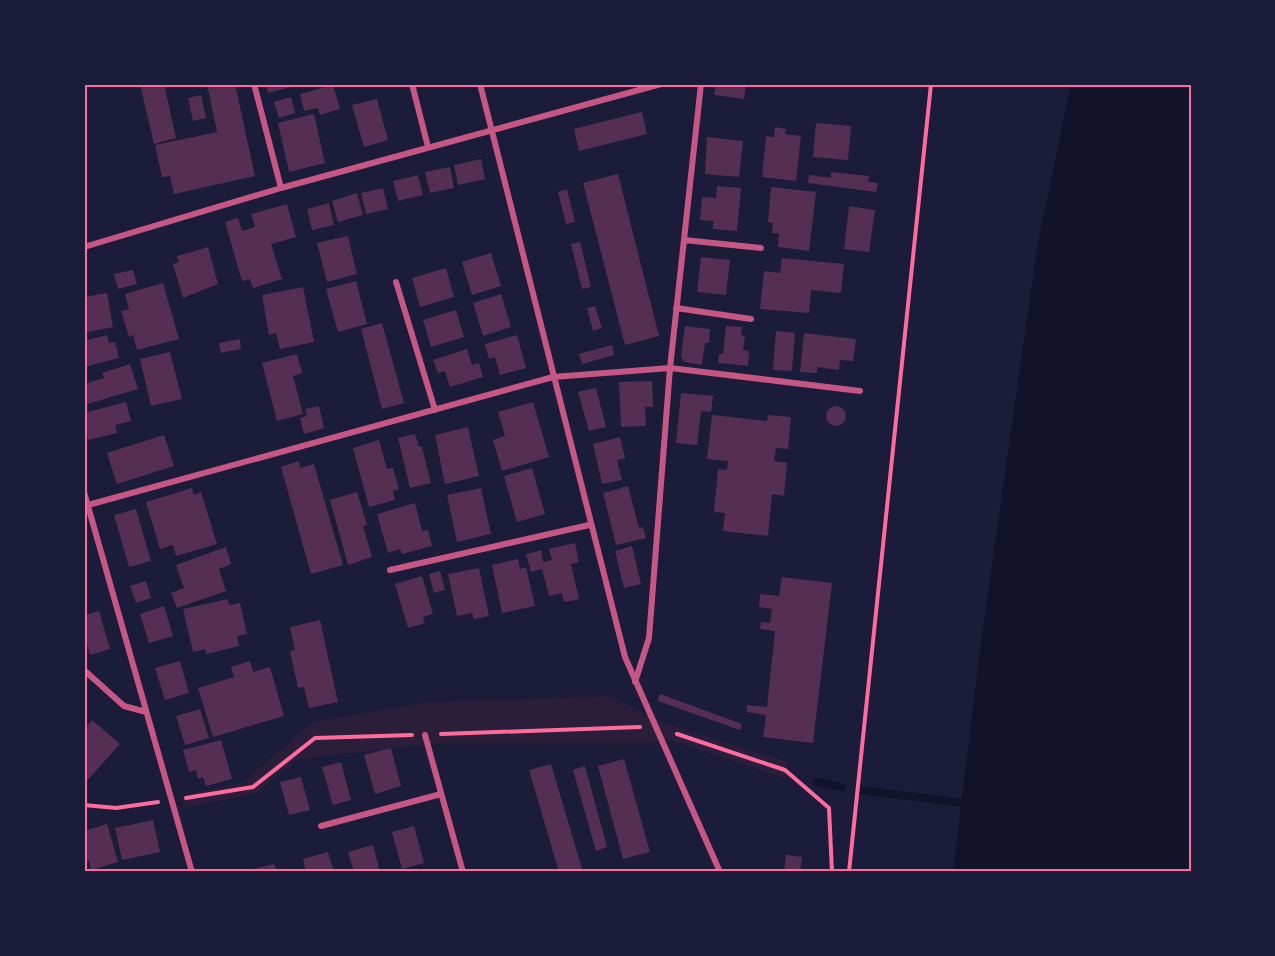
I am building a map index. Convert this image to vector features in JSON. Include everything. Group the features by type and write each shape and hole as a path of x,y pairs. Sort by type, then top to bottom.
{"street":[{"path":"254,84 281,188"},
{"path":"412,84 428,147"},
{"path":"480,84 589,525 625,657 720,872"},
{"path":"84,247 281,188 660,84"},
{"path":"635,682 649,639 670,368 700,84"},
{"path":"684,240 761,248"},
{"path":"396,282 435,410"},
{"path":"676,308 752,318"},
{"path":"88,505 553,377 670,368 860,391"},
{"path":"84,492 192,872"},
{"path":"390,570 589,525"},
{"path":"84,670 124,706 146,712"},
{"path":"425,735 463,872"},
{"path":"321,826 441,794"}],"path":[{"path":"849,872 931,84"},
{"path":"84,805 116,808 253,787 315,738 654,726 785,770 829,808 832,872"}],"shaded area":[{"path":"1071,84 1191,84 1191,872 953,872 981,642 1038,242"},
{"path":"610,696 661,722 788,762 784,778 670,740 648,743 443,743 298,759 257,793 185,808 181,796 244,782 312,722 429,702"}],"building":[{"path":"140,84 164,84 176,138 154,144"},
{"path":"207,84 235,84 255,176 174,194 170,176 162,177 155,145 217,132"},
{"path":"266,84 298,84 299,85 268,93"},
{"path":"716,84 746,84 744,99 714,95"},
{"path":"333,85 340,109 320,115 318,108 304,111 300,94"},
{"path":"201,95 206,118 193,121 188,98"},
{"path":"291,97 295,113 279,118 274,102"},
{"path":"377,99 388,140 364,147 352,105"},
{"path":"642,112 647,134 579,151 574,129"},
{"path":"314,114 325,163 289,172 278,123"},
{"path":"816,123 851,126 848,160 813,157"},
{"path":"775,127 786,129 785,134 801,136 796,181 762,177 766,136 774,137"},
{"path":"707,137 743,141 739,177 705,174"},
{"path":"481,159 485,179 458,185 454,165"},
{"path":"450,167 454,188 430,193 425,172"},
{"path":"831,172 869,176 868,182 878,183 876,192 808,183 809,175 831,178"},
{"path":"618,174 659,336 625,345 583,183"},
{"path":"418,175 423,195 398,201 393,181"},
{"path":"717,186 741,188 737,231 713,229 713,221 700,220 702,197 716,198"},
{"path":"771,187 816,192 809,251 778,247 779,233 772,233 773,223 768,222"},
{"path":"383,188 388,209 366,214 361,193"},
{"path":"567,189 575,222 566,224 558,192"},
{"path":"357,193 363,215 338,222 332,201"},
{"path":"329,203 334,225 312,230 307,209"},
{"path":"287,204 296,237 271,244 282,279 253,288 250,279 242,281 225,222 238,218 242,231 255,227 251,214"},
{"path":"849,206 875,210 869,252 844,249"},
{"path":"348,236 357,274 327,282 317,243"},
{"path":"580,242 591,287 582,289 571,244"},
{"path":"208,247 218,284 183,298 173,264 179,262 177,256"},
{"path":"491,253 501,286 472,295 462,262"},
{"path":"701,257 730,260 726,295 697,292"},
{"path":"782,258 844,264 841,293 811,290 809,313 760,309 764,271 780,273"},
{"path":"446,268 454,297 420,307 412,278"},
{"path":"133,270 137,284 118,289 114,274"},
{"path":"356,281 367,324 338,332 326,289"},
{"path":"163,283 179,339 137,350 133,335 129,337 121,311 129,309 125,294"},
{"path":"303,287 314,342 280,349 276,333 269,335 262,295"},
{"path":"107,293 113,327 84,333 84,297"},
{"path":"501,294 511,327 483,336 473,303"},
{"path":"595,306 602,328 593,331 587,308"},
{"path":"456,310 464,337 431,347 423,320"},
{"path":"382,323 404,403 382,409 361,329"},
{"path":"685,326 710,329 709,343 705,343 702,365 684,362 681,356"},
{"path":"726,326 742,327 741,335 745,336 743,350 749,351 748,366 718,363 719,354 723,354"},
{"path":"776,331 795,333 792,371 773,370"},
{"path":"804,333 856,339 853,361 840,360 839,370 817,367 817,373 800,372"},
{"path":"107,335 109,343 115,342 119,358 84,367 84,341"},
{"path":"517,335 526,368 500,375 495,357 489,359 485,344"},
{"path":"240,339 241,349 221,353 219,343"},
{"path":"612,345 614,355 582,364 579,354"},
{"path":"467,349 472,365 479,363 483,377 450,387 445,371 438,373 433,360"},
{"path":"170,352 182,399 151,406 140,359"},
{"path":"297,354 302,373 293,376 303,414 277,421 262,363"},
{"path":"130,364 138,389 84,405 84,384 104,378 102,373"},
{"path":"652,381 653,407 645,407 646,426 621,427 619,382"},
{"path":"596,388 606,427 589,431 578,392"},
{"path":"681,393 713,396 711,412 701,411 697,445 676,443"},
{"path":"126,402 131,421 115,425 117,433 88,440 84,413"},
{"path":"533,402 549,457 502,471 493,440 505,436 498,412"},
{"path":"319,406 324,428 304,434 300,418 307,416 305,409"},
{"path":"836,406 843,409 846,416 843,423 836,426 829,423 826,416 829,409"},
{"path":"712,415 767,421 768,415 791,417 788,449 776,448 774,461 787,463 784,496 772,494 768,536 723,531 725,513 714,512 718,469 727,470 728,461 707,459"},
{"path":"468,427 479,476 445,484 435,435"},
{"path":"415,434 419,447 422,447 431,483 410,488 398,438"},
{"path":"164,435 174,466 117,484 107,453"},
{"path":"620,437 625,458 617,460 622,480 602,484 593,444"},
{"path":"379,440 387,469 393,468 399,489 393,491 395,500 369,507 353,448"},
{"path":"299,461 300,468 314,464 343,565 311,574 281,467"},
{"path":"532,468 545,514 517,522 504,476"},
{"path":"628,486 639,528 643,527 646,538 616,545 603,493"},
{"path":"192,488 194,495 201,492 217,544 176,556 173,545 160,549 146,502"},
{"path":"481,488 491,534 457,542 447,495"},
{"path":"357,492 367,525 363,526 372,557 348,565 330,500"},
{"path":"415,503 422,531 428,530 432,546 402,554 400,549 388,553 377,514"},
{"path":"136,509 151,561 129,567 114,515"},
{"path":"575,543 579,562 571,564 579,599 564,602 562,593 549,596 542,569 531,572 526,554 541,550 543,562 552,560 549,549"},
{"path":"632,546 641,584 624,588 615,551"},
{"path":"226,547 231,564 219,569 226,591 177,608 171,593 184,588 176,565"},
{"path":"518,559 520,569 526,567 535,606 502,613 492,565"},
{"path":"479,568 489,616 474,619 472,613 457,616 448,574"},
{"path":"440,571 445,590 434,593 429,574"},
{"path":"422,576 433,614 423,617 425,623 408,628 395,584"},
{"path":"782,577 832,583 813,743 763,737 766,715 747,712 747,705 767,707 775,631 760,629 761,622 770,623 772,609 759,607 760,594 779,596"},
{"path":"146,581 151,598 136,603 130,586"},
{"path":"228,599 229,605 240,603 247,634 237,636 239,646 206,654 205,649 193,652 183,609"},
{"path":"164,606 173,636 149,643 140,614"},
{"path":"99,611 110,649 90,655 87,644 84,645 84,615"},
{"path":"320,620 338,702 309,708 304,687 298,688 290,651 295,650 290,627"},
{"path":"180,661 189,693 165,700 155,668"},
{"path":"250,661 253,672 270,667 284,716 213,737 198,688 234,677 231,667"},
{"path":"660,694 742,724 740,730 658,701"},
{"path":"200,709 209,738 185,745 176,716"},
{"path":"92,720 120,744 84,784 84,730"},
{"path":"221,740 232,779 206,786 203,777 198,779 196,770 189,772 183,750"},
{"path":"391,748 401,786 375,794 364,755"},
{"path":"624,759 650,852 623,859 598,766"},
{"path":"341,762 351,800 333,805 322,767"},
{"path":"551,764 583,872 559,872 529,770"},
{"path":"585,766 607,847 596,851 573,770"},
{"path":"301,777 310,810 289,815 280,782"},
{"path":"84,820 87,830 107,824 118,862 91,870 89,861 84,863"},
{"path":"153,820 160,852 122,860 115,828"},
{"path":"414,826 424,863 402,869 392,832"},
{"path":"373,845 380,872 354,872 348,852"},
{"path":"328,852 334,872 306,872 303,859"},
{"path":"786,855 802,857 800,872 784,872"},
{"path":"274,864 277,872 246,872 246,871"}],"waterway":[{"path":"817,782 841,787"},
{"path":"860,790 972,804"}]}
